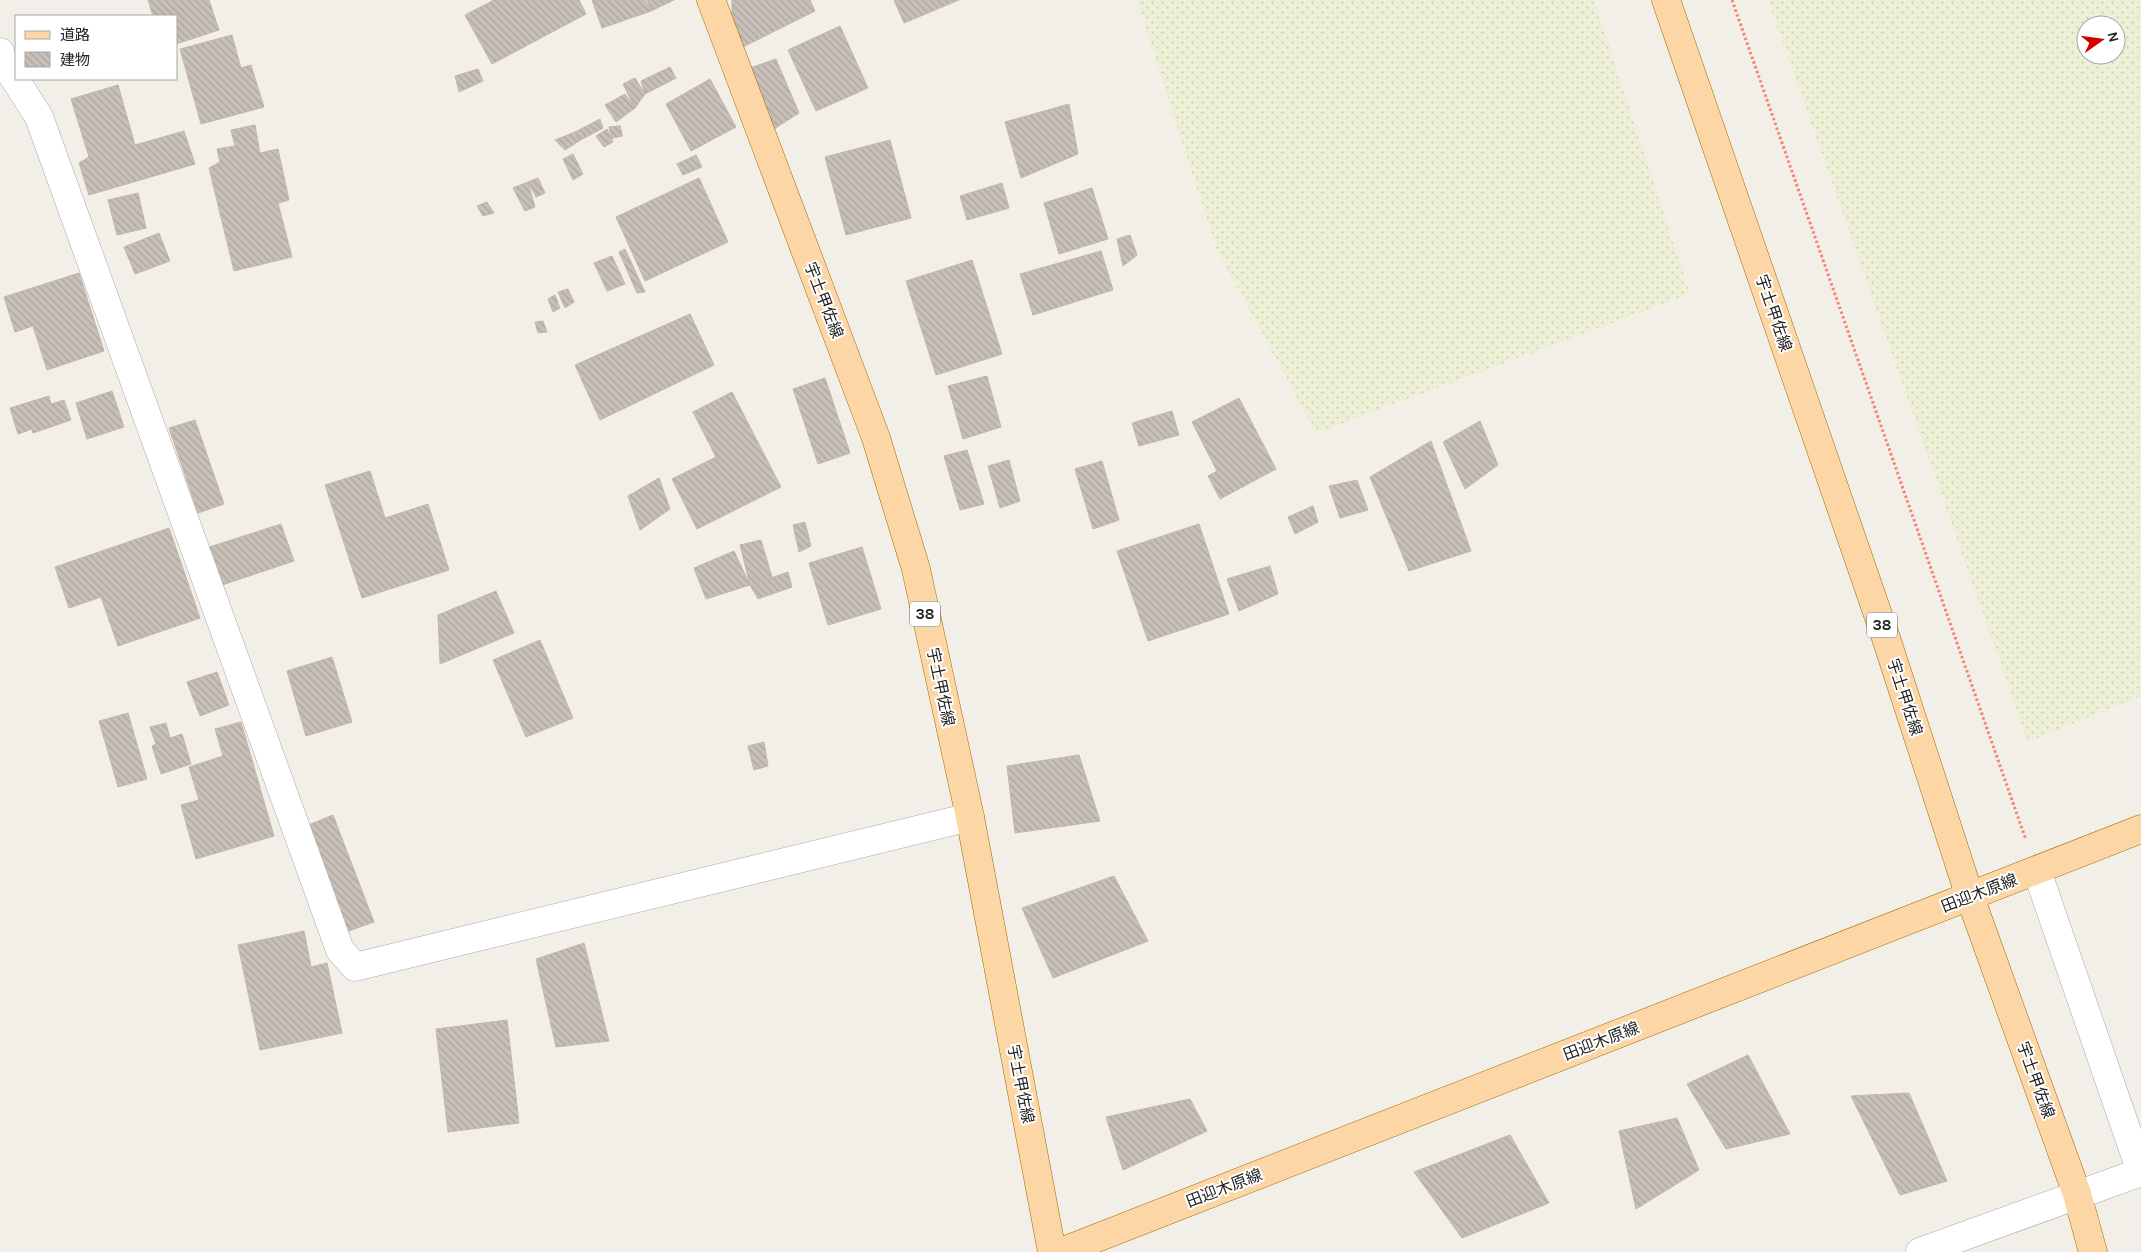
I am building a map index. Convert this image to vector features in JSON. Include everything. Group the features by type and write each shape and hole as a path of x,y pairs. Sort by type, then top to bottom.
{"main road":[{"name":"宇土甲佐線","path":"711,0 876,438 916,569 970,818 1052,1252"},
{"name":"宇土甲佐線","path":"1666,0 1885,635 1970,897 2077,1194 2093,1252"},
{"name":"田迎木原線","path":"1061,1252 2141,829"}],"street":[{"path":"1,57 15,79"},
{"path":"16,80 39,117 340,950 354,967 970,818"},
{"path":"1920,1252 2141,1172 2037,871"}],"path":[{"path":"1732,0 2037,871"}],"green space":[{"path":"1137,0 1594,0 1690,294 1316,433 1216,248"},
{"path":"1768,0 2141,0 2141,696 2028,742"}],"building":[{"path":"148,0 209,0 219,30 178,43 178,15 153,15"},
{"path":"494,0 579,0 586,14 492,64 465,15"},
{"path":"592,0 645,0 651,11 602,28"},
{"path":"647,0 674,0 651,11"},
{"path":"732,0 810,0 815,11 731,53"},
{"path":"894,0 959,0 904,23"},
{"path":"840,26 868,88 816,111 788,50"},
{"path":"232,35 241,68 251,65 264,107 201,124 180,49"},
{"path":"776,59 799,113 771,131 747,69"},
{"path":"670,67 676,78 645,94 641,81"},
{"path":"478,69 483,81 459,92 455,76"},
{"path":"635,78 645,94 635,108 623,84"},
{"path":"710,79 736,127 691,151 666,104"},
{"path":"118,85 135,145 184,131 195,164 89,195 79,163 89,157 71,99"},
{"path":"625,94 635,108 616,122 605,105"},
{"path":"1069,104 1078,154 1021,178 1005,122"},
{"path":"600,119 603,128 579,141 575,132"},
{"path":"255,125 260,153 278,149 289,200 278,203 292,257 234,271 209,168 220,162 217,149 235,146 231,130"},
{"path":"620,126 622,136 612,138 609,127"},
{"path":"620,126 622,136 612,138 609,127"},
{"path":"607,129 613,142 604,147 596,136"},
{"path":"575,132 579,141 565,150 555,140"},
{"path":"890,140 911,218 846,235 825,157"},
{"path":"573,154 583,174 573,180 563,159"},
{"path":"696,155 702,167 683,175 677,164"},
{"path":"538,178 545,193 536,197 528,182"},
{"path":"699,178 728,242 645,281 616,217"},
{"path":"528,182 535,207 525,211 513,188"},
{"path":"1002,183 1009,208 967,220 960,196"},
{"path":"1092,188 1108,239 1059,254 1044,203"},
{"path":"138,193 146,228 117,235 108,200"},
{"path":"487,202 494,213 483,216 477,206"},
{"path":"159,233 170,261 135,274 124,247"},
{"path":"1130,235 1137,255 1123,266 1117,239"},
{"path":"625,249 645,292 637,293 619,252"},
{"path":"1101,251 1113,290 1033,315 1020,274"},
{"path":"612,256 625,284 607,291 594,263"},
{"path":"972,260 1002,354 936,375 906,281"},
{"path":"79,273 104,351 47,370 33,326 15,332 4,297"},
{"path":"568,289 574,302 565,308 558,292"},
{"path":"555,295 560,308 553,312 548,299"},
{"path":"690,314 714,365 600,420 575,365"},
{"path":"543,321 547,332 538,333 535,322"},
{"path":"987,376 1001,427 963,439 948,386"},
{"path":"825,378 850,453 818,464 793,389"},
{"path":"112,391 124,427 87,439 76,403"},
{"path":"732,392 781,487 697,529 672,479 716,457 693,412"},
{"path":"49,396 51,404 64,400 71,420 33,433 32,429 18,434 10,408"},
{"path":"1239,398 1276,469 1220,499 1208,476 1217,471 1192,422"},
{"path":"1172,411 1179,435 1139,446 1132,423"},
{"path":"195,420 224,504 198,513 169,428"},
{"path":"1480,421 1498,465 1465,489 1443,442"},
{"path":"1431,441 1471,551 1409,571 1370,477"},
{"path":"967,450 984,504 960,510 944,456"},
{"path":"1009,460 1020,501 1000,508 988,466"},
{"path":"1102,461 1119,520 1093,529 1075,469"},
{"path":"370,471 385,518 428,504 449,570 362,598 325,485"},
{"path":"659,478 670,509 640,530 628,496"},
{"path":"1357,480 1368,510 1340,518 1329,486"},
{"path":"1313,506 1318,522 1295,534 1288,517"},
{"path":"805,522 811,546 799,552 793,525"},
{"path":"281,524 294,561 213,588 200,550"},
{"path":"1199,524 1229,614 1148,641 1117,551"},
{"path":"169,528 200,618 118,646 101,597 69,608 55,567"},
{"path":"761,540 772,577 750,585 740,545"},
{"path":"862,547 881,609 828,625 809,563"},
{"path":"734,551 750,585 706,599 694,568"},
{"path":"1270,566 1278,594 1239,611 1227,579"},
{"path":"788,572 792,587 758,599 750,585"},
{"path":"496,591 514,633 440,664 438,615"},
{"path":"540,640 573,718 526,737 493,660"},
{"path":"332,657 352,722 306,736 287,671"},
{"path":"217,672 229,705 200,716 187,682"},
{"path":"128,713 147,779 118,787 99,721"},
{"path":"241,722 274,836 196,859 181,805 199,800 189,767 223,756 215,729"},
{"path":"166,723 170,738 182,734 191,764 161,774 152,746 156,744 150,727"},
{"path":"764,742 768,766 754,770 748,746"},
{"path":"1079,755 1100,821 1015,833 1007,766"},
{"path":"333,815 374,922 346,932 306,826"},
{"path":"1114,876 1148,941 1053,978 1022,908"},
{"path":"304,931 311,967 327,963 342,1033 260,1050 238,945"},
{"path":"584,943 609,1041 556,1047 536,959"},
{"path":"507,1020 519,1123 448,1132 436,1029"},
{"path":"1748,1055 1790,1134 1726,1149 1687,1084"},
{"path":"1909,1093 1947,1181 1900,1195 1851,1096"},
{"path":"1190,1099 1207,1131 1123,1170 1106,1117"},
{"path":"1677,1118 1699,1170 1636,1209 1619,1131"},
{"path":"1510,1135 1549,1203 1462,1238 1414,1172"}]}
